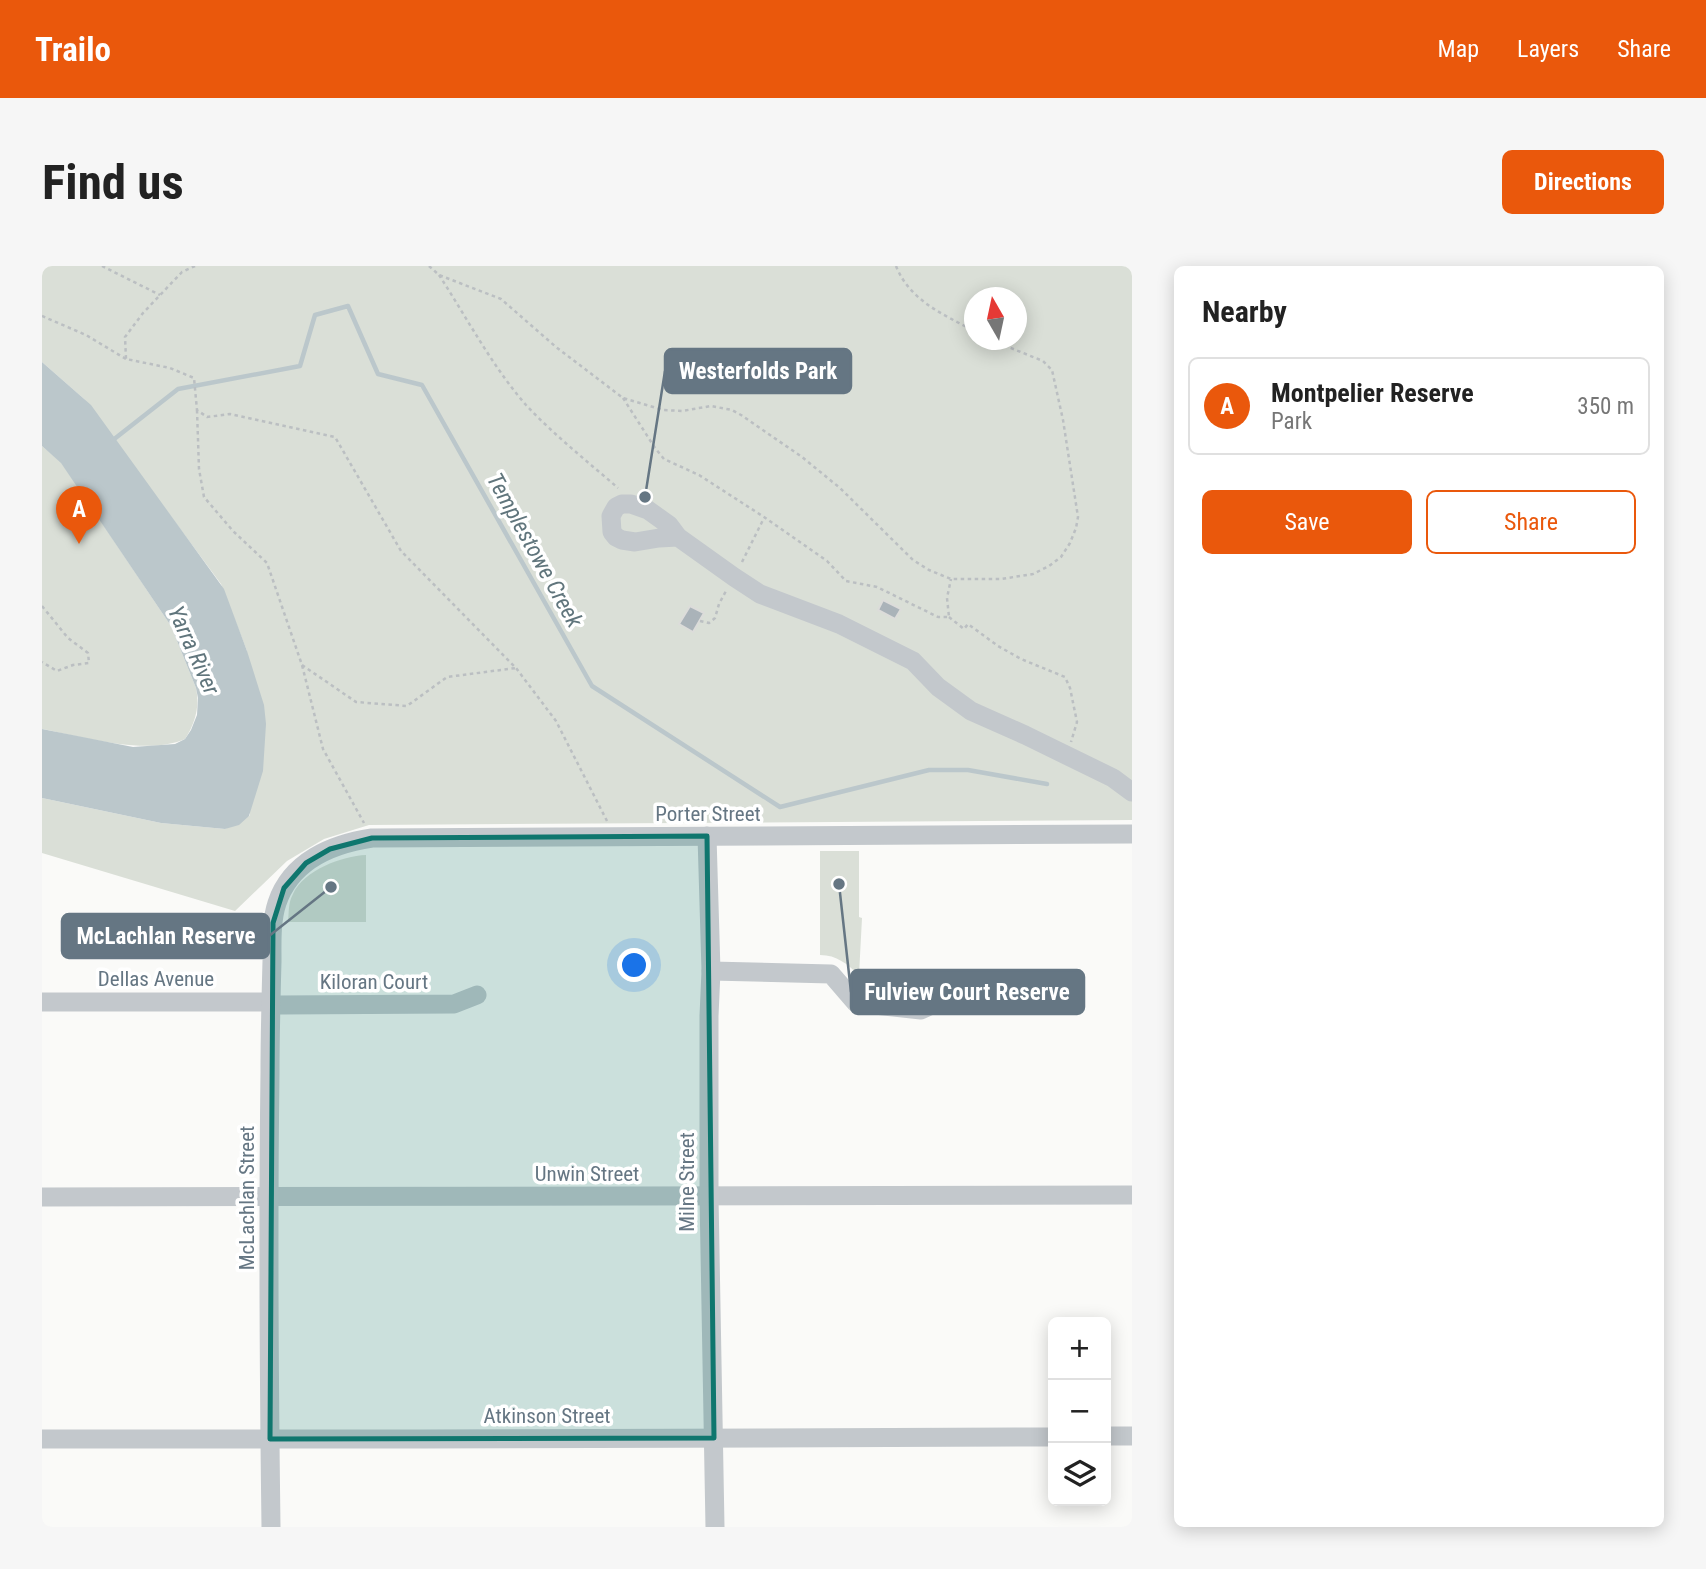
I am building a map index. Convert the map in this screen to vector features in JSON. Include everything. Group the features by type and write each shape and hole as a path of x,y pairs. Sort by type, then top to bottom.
{"street":[{"path":"678,537 631,542 622,540 612,532 611,516 622,504 648,510 662,519 678,537 760,594 839,624 913,662 938,687 971,711 1113,778 1132,792"},
{"name":"Porter Street","path":"294,874 306,863 330,849 372,838 1132,834"},
{"name":"Milne Street","path":"707,836 711,971 709,1196 715,1527"},
{"name":"McLachlan Street","path":"271,1527 270,1004 273,923 277,903 294,874"},
{"path":"711,971 831,974 856,1003 921,1010 970,986"},
{"name":"Kiloran Court","path":"270,1004 454,1004 477,995"},
{"name":"Dellas Avenue","path":"42,1002 270,1004"},
{"name":"Unwin Street","path":"42,1197 1132,1195"},
{"path":"1111,1436 1132,1436"},
{"name":"Atkinson Street","path":"42,1439 1048,1437"}],"path":[{"path":"102,266 160,295"},
{"path":"126,359 125,337 143,313 182,272 195,266"},
{"path":"429,266 439,275 497,366 526,405 640,507"},
{"path":"896,266 903,280 923,302 964,325"},
{"path":"439,275 501,299 556,347 623,398 654,448 664,459 699,475 764,517 827,561 846,581 877,587 938,617 949,617 964,629 968,624 1021,659 1065,677 1077,722 1067,755"},
{"path":"42,316 86,335 126,359 170,368 194,378 199,469 204,497 233,531 267,563 302,665 323,749 372,838"},
{"path":"623,398 672,411 710,406 732,410 802,457 840,488 913,561 951,579 1019,577 1049,566 1061,557 1070,543 1078,517 1052,370 1043,361 1016,350"},
{"path":"197,410 207,417 230,414 335,437 401,551 516,668 556,721 614,837"},
{"path":"755,535 764,517"},
{"path":"949,617 947,598 951,579"},
{"path":"42,606 68,638 88,653 89,663 57,671 42,662"},
{"path":"302,665 356,702 407,706 447,677 516,668"}],"highlighted area":[{"path":"707,836 714,1438 270,1439 273,923 284,888 306,863 330,849 372,838"}],"shaded area":[{"path":"42,266 1132,266 1132,820 369,825 324,839 287,861 235,911 42,853 42,798 161,823 225,829 250,815 247,651 221,584 84,399 42,362"},
{"path":"42,446 61,462 171,626 197,695 196,715 185,739 152,746 134,745 42,729"},
{"path":"820,851 859,851 859,917 862,918 859,975 837,958 820,955"},
{"path":"366,855 366,922 288,922 291,897 306,878 335,861"}],"water":[{"name":"Yarra River","path":"42,362 91,405 224,589 264,705 266,724 263,771 249,816 239,825 225,829 161,823 42,798 42,729 133,747 175,744 185,739 191,730 197,715 198,698 171,626 61,463 42,446"}],"building":[{"path":"883,600 901,609 895,619 878,610"},
{"path":"690,606 704,613 693,632 679,624"}],"waterway":[{"name":"Templestowe Creek","path":"113,440 178,389 300,366 315,315 348,306 378,374 422,385 592,686 780,807 929,770 968,770 1047,784"}],"place":[{"name":"Westerfolds Park","path":"645,497"},
{"name":"Montpelier Reserve","path":"79,544"},
{"name":"Fulview Court Reserve","path":"839,884"},
{"name":"McLachlan Reserve","path":"331,887"}]}
